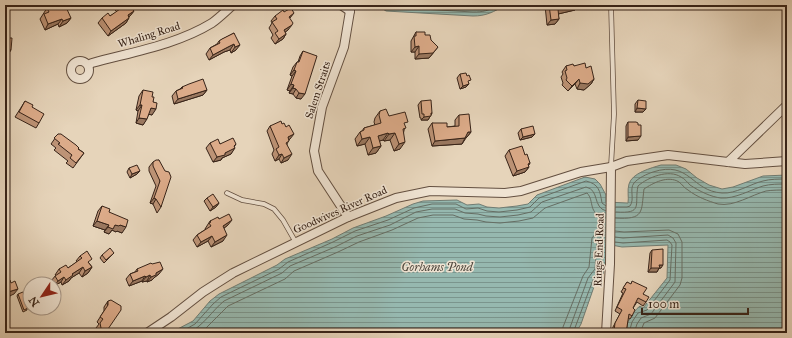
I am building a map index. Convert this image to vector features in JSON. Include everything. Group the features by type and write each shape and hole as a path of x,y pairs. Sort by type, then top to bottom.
{"street":[{"name":"Whaling Road","path":"88,65 92,62 158,46 191,33 212,22 233,5"},
{"name":"Salem Straits","path":"341,5 350,8 344,47 322,107 314,151 318,171 348,217"},
{"path":"728,162 787,105"},
{"name":"Goodwives River Road","path":"147,333 215,284 233,273 348,217 378,204 409,194 468,191 505,193 521,192 581,172 611,167 627,161 668,155 745,164 787,161"},
{"name":"Rings End Road","path":"606,333 610,264 611,167"}],"lane":[{"path":"611,5 614,114 611,167"},
{"path":"227,193 242,200 264,204 274,209 283,220 295,242"}],"water":[{"path":"377,5 505,5 490,13 473,16 386,11"},
{"name":"Gorhams Pond","path":"661,165 676,165 686,169 709,185 722,189 733,187 763,176 787,175 787,333 625,333 628,321 634,312 640,306 643,308 667,278 668,245 622,247 606,244 606,259 603,274 596,281 581,324 576,333 170,333 193,321 210,301 219,294 277,265 285,259 332,239 353,228 413,204 423,201 457,200 467,205 479,204 487,207 499,208 517,206 528,204 537,195 585,177 595,179 600,184 606,195 606,202 628,203 628,186 631,180 642,172"}],"building":[{"path":"57,5 58,8 65,5 71,18 63,21 62,19 48,24 44,14 49,12 47,8"},
{"path":"119,5 129,5 134,11 128,15 129,18 111,31 102,18 108,13 110,16 120,9 119,8 121,7"},
{"path":"549,5 576,5 558,9 559,19 551,20"},
{"path":"291,8 294,13 289,17 293,23 284,30 286,34 279,39 275,33 278,31 272,22 277,19 275,16 283,10 284,12"},
{"path":"416,32 425,32 425,35 430,35 431,40 438,47 433,53 419,54 419,46 415,47 414,36 416,36"},
{"path":"234,33 240,45 235,47 234,44 213,55 210,48 220,43 219,41 222,39"},
{"path":"5,38 12,38 11,50 5,49"},
{"path":"303,51 317,56 305,94 299,93 293,88 294,85 291,84 296,71 294,70"},
{"path":"585,63 586,68 591,66 594,79 588,84 580,83 579,79 572,86 566,80 566,66 573,64 574,66"},
{"path":"466,73 467,76 469,75 471,80 468,81 469,84 463,86 460,74"},
{"path":"203,79 207,90 178,99 176,91 183,88 182,87"},
{"path":"143,90 153,92 153,102 157,103 156,109 151,108 147,119 139,118"},
{"path":"431,100 431,116 424,117 424,114 422,114 421,101"},
{"path":"638,100 646,101 646,109 637,108"},
{"path":"25,101 33,105 32,107 44,114 39,123 19,112"},
{"path":"386,109 389,116 405,112 408,122 404,123 406,128 403,129 405,142 399,144 395,133 388,133 378,136 381,146 373,148 370,137 362,139 360,132 364,130 364,128 381,123 379,115 380,111"},
{"path":"469,114 471,132 468,132 465,138 435,141 432,123 447,123 447,127 459,126 459,115"},
{"path":"281,121 286,127 289,125 294,134 288,137 289,141 286,143 292,154 284,158 282,154 279,155 276,149 279,147 270,126"},
{"path":"628,122 636,122 638,125 641,125 641,136 628,137"},
{"path":"533,126 535,134 523,137 521,129"},
{"path":"58,134 61,134 84,153 76,163 70,158 72,155 58,144 60,143 54,138"},
{"path":"233,138 236,144 234,146 235,148 225,153 225,155 217,157 210,143 218,139 220,144"},
{"path":"522,146 530,163 528,164 529,167 517,171 509,150"},
{"path":"159,160 165,171 169,172 171,177 161,207 154,198 160,181 153,166 153,162"},
{"path":"137,165 140,171 132,174 129,168"},
{"path":"213,194 219,203 213,207 207,198"},
{"path":"102,206 110,209 109,212 128,220 126,227 115,225 113,229 108,227 109,225 97,221"},
{"path":"229,214 232,220 223,226 227,235 215,242 212,236 201,242 197,235 211,226 209,223 211,222 210,221 218,217 219,219"},
{"path":"110,248 114,253 106,260 102,255"},
{"path":"663,249 663,265 659,265 660,268 651,268 652,250"},
{"path":"87,251 92,259 88,262 92,267 85,271 83,267 66,280 64,277 62,278 62,276 55,276 61,272 59,269 66,265 68,268 82,258 80,256"},
{"path":"160,262 163,269 156,273 156,275 151,277 150,275 145,276 133,281 130,274 138,271 137,269 151,263"},
{"path":"10,280 11,283 15,281 18,289 8,292 10,297 5,299 5,282"},
{"path":"632,281 647,288 643,294 649,297 646,302 638,298 633,308 635,310 632,316 629,314 626,333 614,331 615,323 622,310 617,307 626,289 623,288 627,282 631,284"},
{"path":"22,292 22,305 18,294"},
{"path":"111,300 121,306 121,310 108,329 103,330 100,323 103,319 100,317 108,305 108,301"}]}
